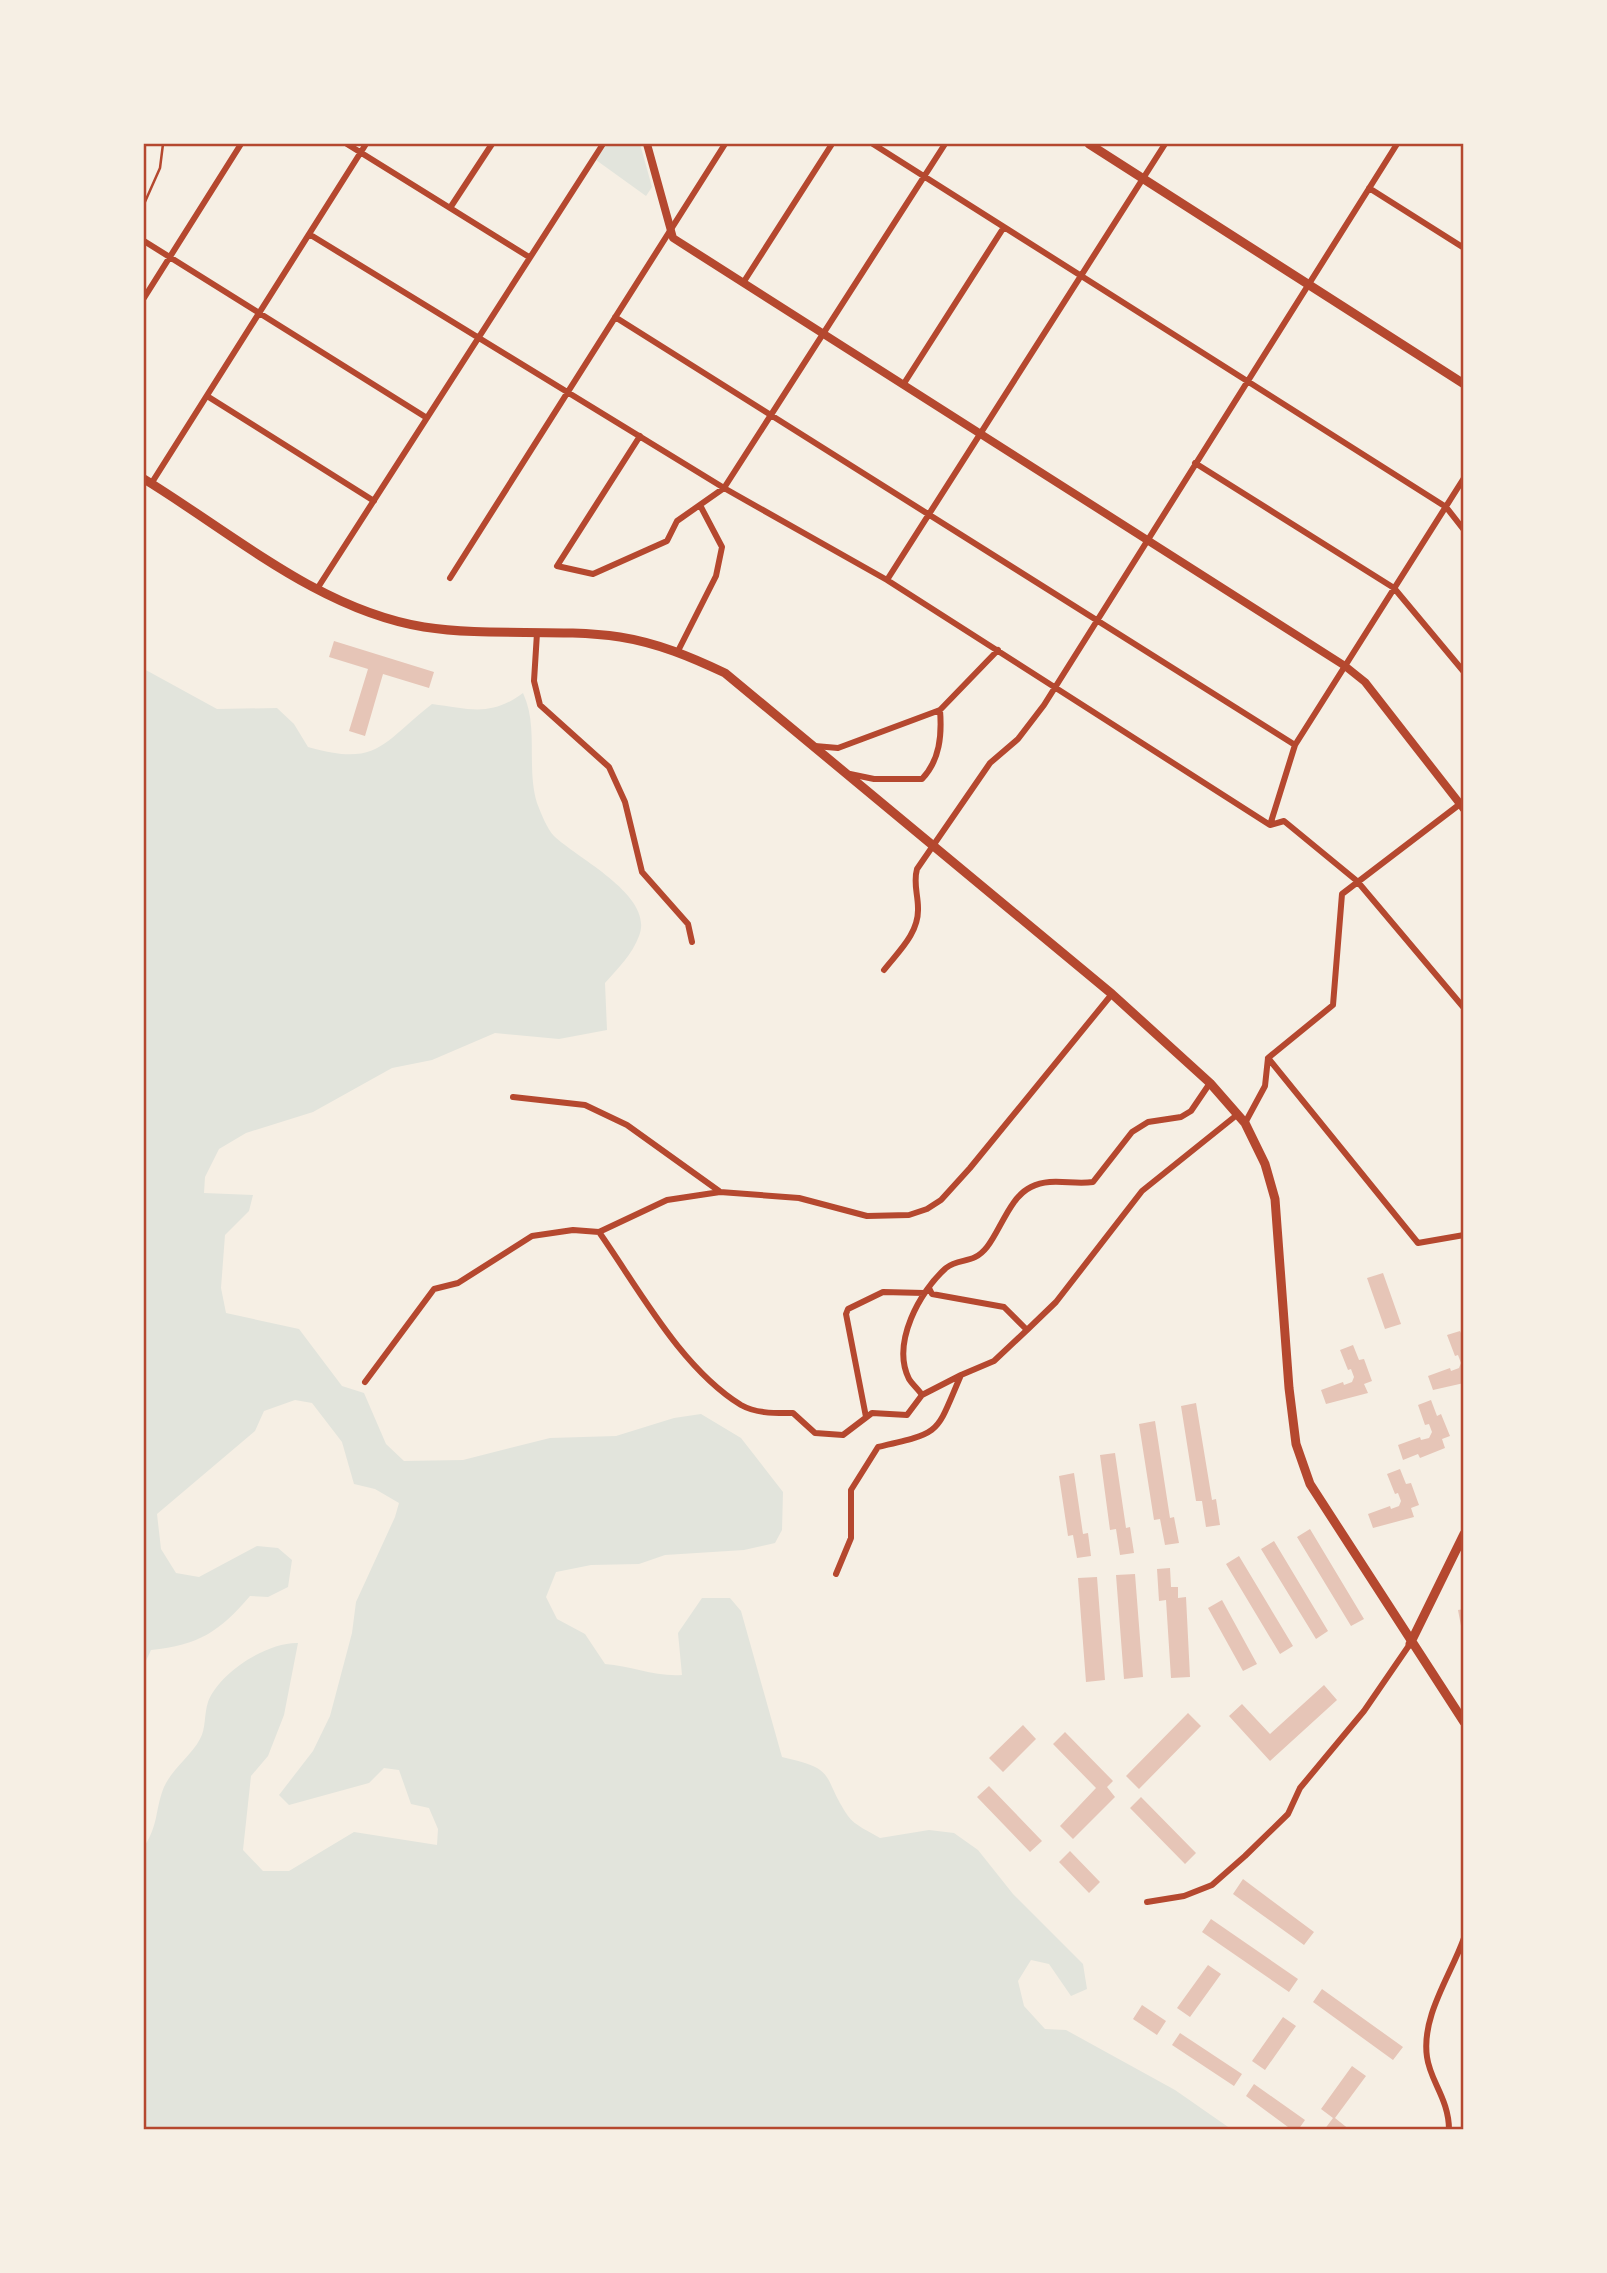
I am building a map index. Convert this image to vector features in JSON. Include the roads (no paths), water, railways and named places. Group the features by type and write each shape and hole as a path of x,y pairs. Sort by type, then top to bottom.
{"main road":[{"path":"1089,144 1464,384"},
{"path":"148,481 317,589 361,609 423,627 620,637 678,651 725,673 1112,994 1210,1083 1245,1122 1265,1164 1275,1199 1289,1388 1296,1444 1310,1484 1410,1644 1464,1722"},
{"path":"1410,1644 1464,1534"}],"street":[{"path":"144,298 242,144"},
{"path":"347,144 529,257"},
{"path":"148,481 207,396 366,144"},
{"path":"450,208 492,144"},
{"path":"317,589 603,144"},
{"path":"647,144 669,232 673,238 1345,666 1365,682 1462,804 1342,894 1333,1005 1268,1058 1265,1086 1245,1122"},
{"path":"450,578 724,144"},
{"path":"743,283 832,144"},
{"path":"873,144 1446,507 1464,530"},
{"path":"640,436 557,566 593,574 667,541 677,521 701,507 724,488 946,144"},
{"path":"887,580 1165,144"},
{"path":"884,970 914,931 919,912 914,877 990,763 1018,739 1055,687 1397,144"},
{"path":"1369,188 1464,248"},
{"path":"903,385 1004,226"},
{"path":"309,234 724,488 887,580 1270,825 1284,821 1357,881 1464,1007"},
{"path":"144,240 427,418"},
{"path":"615,317 1295,745"},
{"path":"207,396 374,501"},
{"path":"1195,463 1394,587 1464,673"},
{"path":"1270,825 1295,745 1464,478"},
{"path":"678,651 716,576 722,547 701,507"},
{"path":"537,633 534,681 540,705 609,767 625,802 642,872 688,924 692,942"},
{"path":"815,746 838,748 940,710 998,650"},
{"path":"850,774 874,779 922,779 932,769 939,747 940,710"},
{"path":"365,1382 434,1289 458,1283 532,1236 573,1230 599,1232 667,1200 720,1192 799,1198 867,1216 909,1215 927,1209 941,1200 970,1168 1112,994"},
{"path":"1268,1058 1418,1243 1464,1235"},
{"path":"922,1395 909,1379 905,1356 907,1329 927,1291 948,1266 976,1259 1027,1188 1048,1179 1074,1184 1093,1182 1132,1132 1148,1122 1181,1117 1191,1111 1210,1083"},
{"path":"513,1097 585,1105 627,1125 720,1192"},
{"path":"599,1232 687,1358 743,1406 768,1413 793,1413 815,1433 844,1434 872,1413 907,1415 922,1395 994,1361 1056,1303 1142,1191 1238,1114"},
{"path":"866,1417 846,1314 848,1309 883,1292 927,1291 1004,1307 1027,1330"},
{"path":"836,1574 851,1538 851,1490 878,1447 924,1436 939,1428 961,1375"},
{"path":"1147,1902 1184,1896 1212,1885 1288,1814 1300,1788 1364,1712 1410,1644"},
{"path":"1449,2130 1443,2093 1427,2057 1427,2047 1437,2001 1464,1938"}],"lane":[{"path":"144,204 160,168 163,144"}]}
